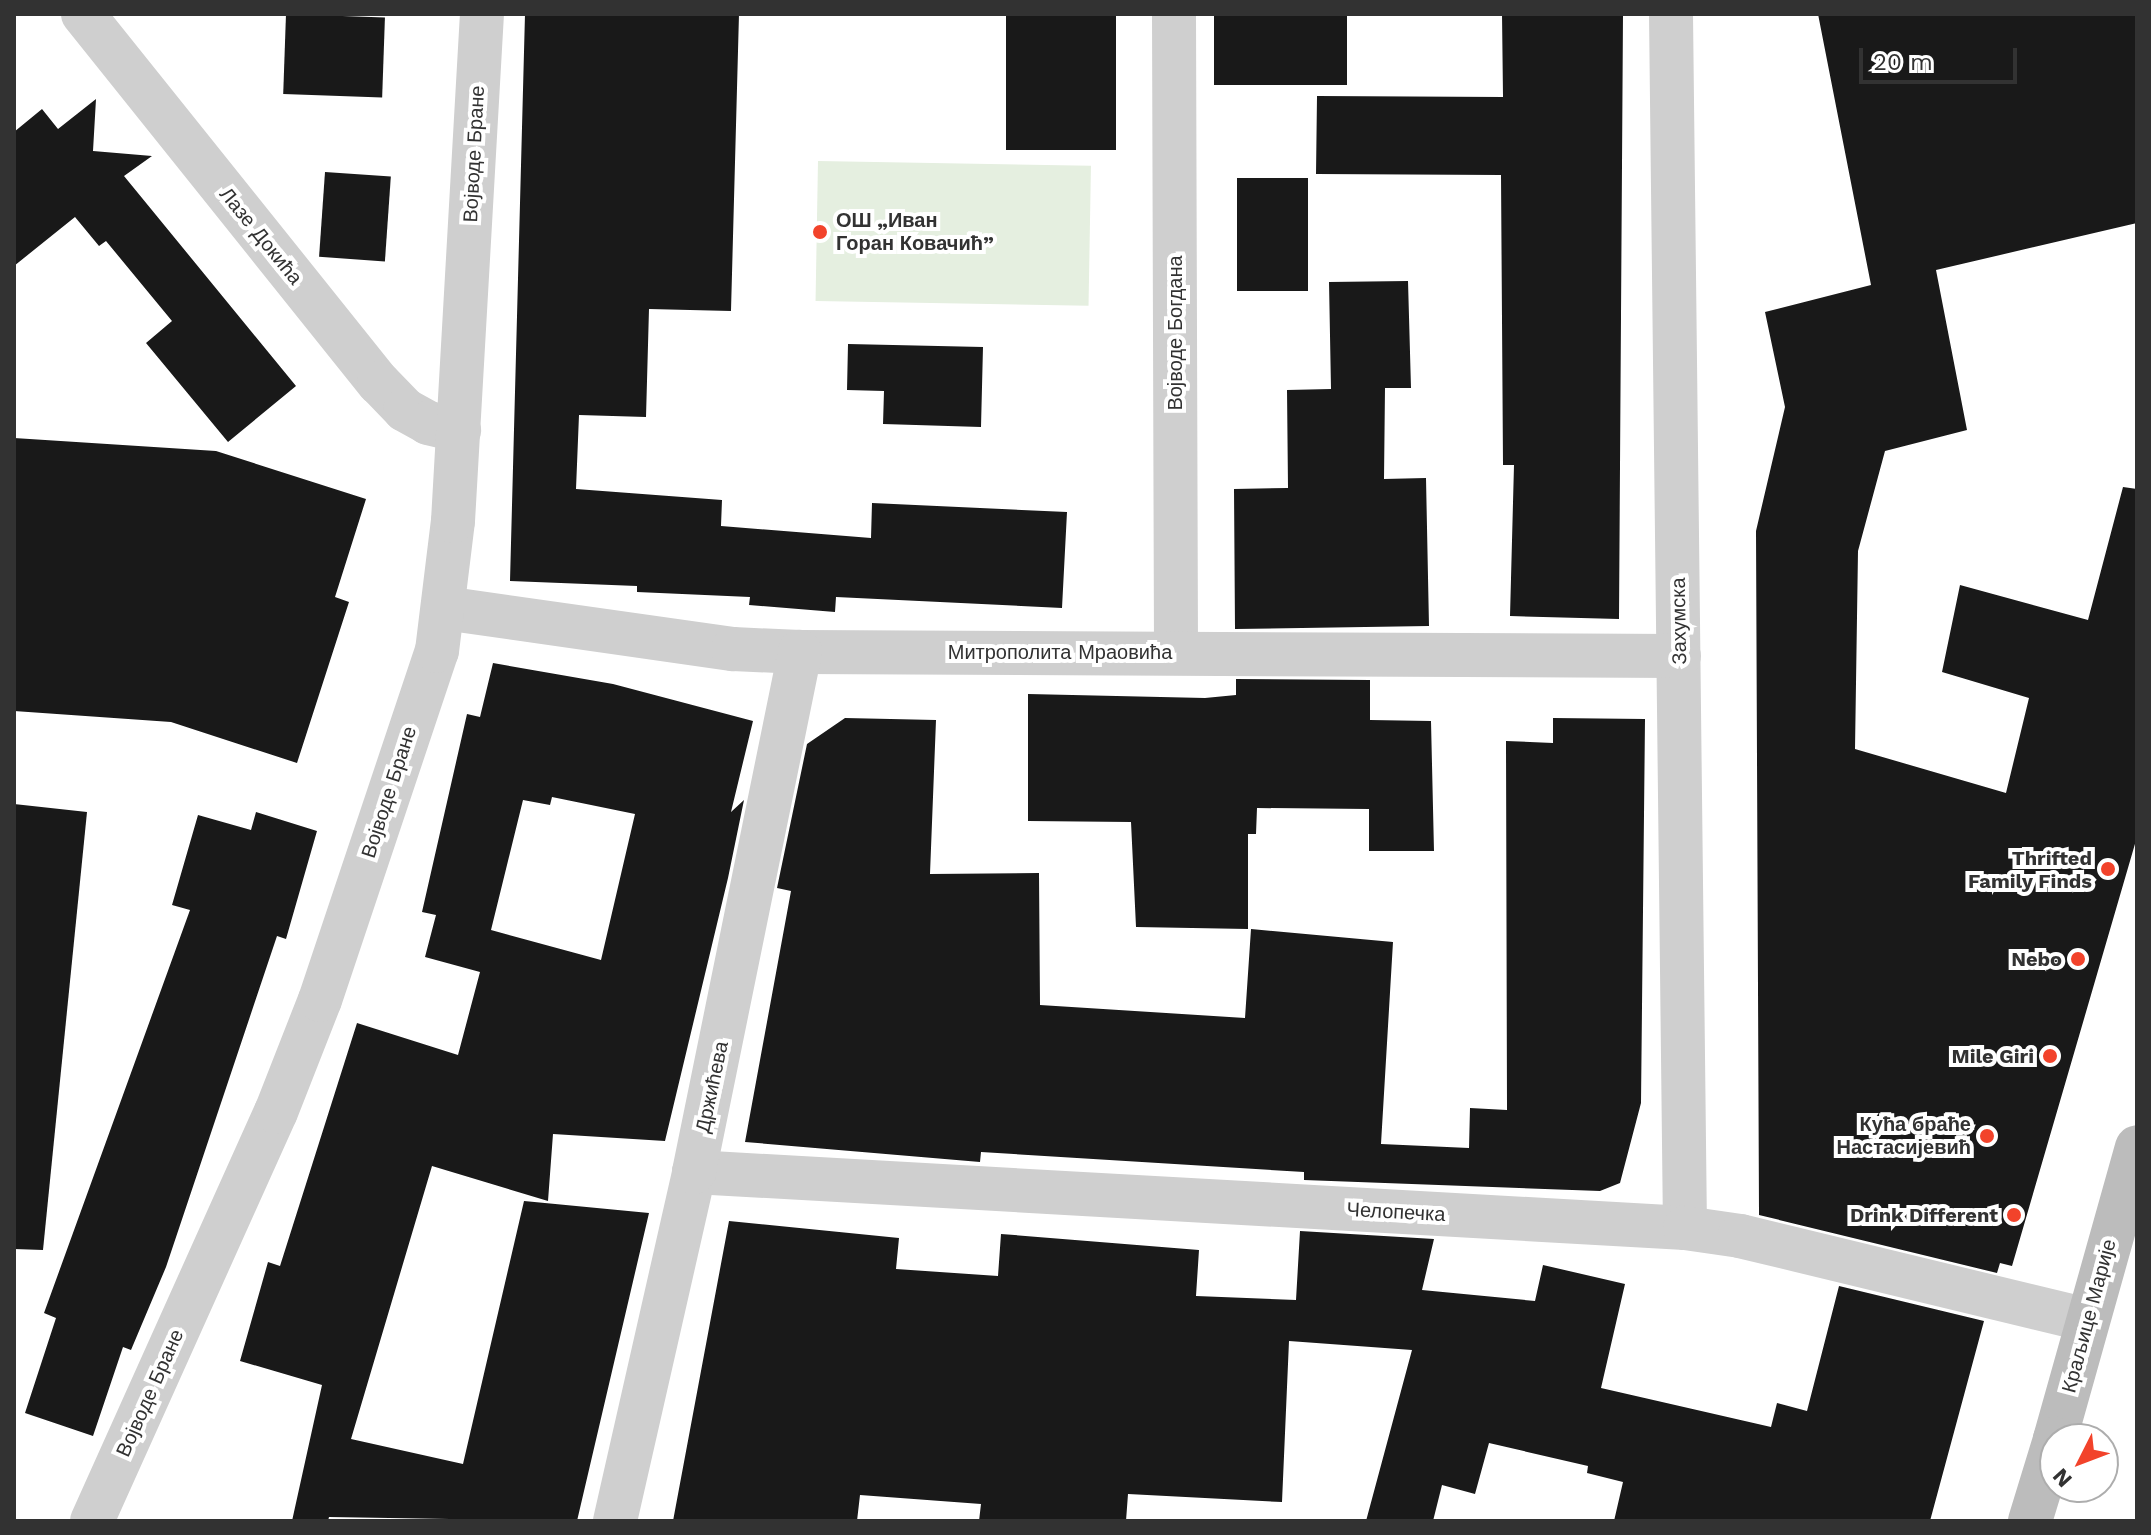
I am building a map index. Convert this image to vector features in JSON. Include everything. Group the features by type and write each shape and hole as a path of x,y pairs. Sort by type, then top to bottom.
{"main road":[{"name":"Краљице Марије","path":"2059,1423 2137,1147"},
{"name":"Краљице Марије","path":"2030,1521 2039,1491"}],"street":[{"name":"Лазе Докића","path":"83,14 379,383 405,410 459,430"},
{"name":"Војводе Бране","path":"92,1521 270,1126 314,1014 437,651 444,608 459,430 482,14"},
{"name":"Војводе Богдана","path":"1174,14 1176,652"},
{"name":"Захумска","path":"1671,14 1685,1228"},
{"name":"Митрополита Мраовића","path":"444,608 733,649 800,652 1679,656"},
{"name":"Држићева","path":"615,1521 694,1172 800,652"},
{"name":"Челопечка","path":"694,1172 1685,1228 1740,1236 2087,1320"}],"green space":[{"path":"818,161 1091,166 1089,306 816,301"}],"building":[{"path":"286,14 385,17 382,97 283,94"},
{"path":"525,14 739,14 731,311 649,309 646,417 579,415 576,489 722,500 721,526 871,538 872,503 1067,512 1062,608 836,597 835,612 749,605 750,597 637,592 637,586 510,581"},
{"path":"1006,14 1116,14 1116,150 1006,150"},
{"path":"1214,14 1347,14 1347,85 1214,85"},
{"path":"1502,14 1623,14 1619,619 1510,616 1514,465 1503,465 1501,175 1316,174 1317,96 1503,97"},
{"path":"1818,14 2137,14 2137,223 1936,270 1967,430 1885,451 1858,551 1855,749 2006,793 2029,698 1942,672 1960,585 2088,620 2123,487 2137,489 2137,837 2012,1266 2000,1263 1997,1273 1759,1215 1756,531 1785,407 1765,312 1871,285"},
{"path":"96,99 93,151 152,156 124,176 296,386 228,442 146,343 172,321 106,241 99,246 75,217 14,266 14,132 42,109 58,129"},
{"path":"325,172 391,177 385,261 319,257"},
{"path":"1237,178 1308,178 1308,291 1237,291"},
{"path":"1408,281 1411,388 1385,388 1384,479 1426,478 1429,626 1235,629 1234,489 1288,488 1287,390 1331,389 1329,282"},
{"path":"848,344 983,347 981,427 883,424 884,391 847,390"},
{"path":"14,438 216,451 366,499 335,597 349,602 297,763 171,722 14,711"},
{"path":"493,663 613,684 753,721 731,812 744,800 728,878 665,1141 553,1134 548,1201 432,1166 351,1439 463,1464 524,1201 649,1213 577,1521 329,1517 328,1521 292,1521 322,1385 240,1361 268,1262 280,1266 357,1023 458,1055 480,972 425,957 436,915 422,912 467,714 480,717","holes":["552,797 635,814 601,960 491,930 523,800 550,805"]},
{"path":"1236,679 1370,680 1370,720 1431,721 1434,851 1369,851 1369,809 1257,808 1256,834 1248,834 1248,929 1136,927 1131,822 1028,821 1028,694 1205,698 1236,695"},
{"path":"845,718 936,720 930,874 1039,873 1040,1005 1245,1018 1251,929 1393,942 1381,1144 1469,1148 1470,1108 1507,1110 1506,741 1553,743 1553,718 1645,719 1641,1103 1620,1183 1600,1191 1304,1180 1304,1172 981,1152 980,1162 745,1142 791,891 777,888 807,744"},
{"path":"14,804 87,812 43,1250 14,1249"},
{"path":"256,812 317,831 286,939 277,936 166,1267 131,1350 123,1347 93,1436 25,1413 56,1318 44,1313 190,910 172,905 198,815 251,830"},
{"path":"729,1221 899,1238 896,1269 998,1276 1001,1234 1199,1250 1196,1296 1296,1300 1300,1231 1434,1239 1422,1290 1535,1301 1543,1265 1625,1284 1601,1388 1771,1427 1777,1403 1807,1411 1839,1286 1984,1321 1930,1521 1614,1521 1623,1482 1587,1473 1588,1466 1489,1443 1475,1494 1442,1485 1433,1521 1366,1521 1412,1350 1289,1341 1282,1502 1128,1494 1126,1521 979,1521 981,1504 860,1495 857,1521 673,1521"}],"place":[{"name":"ОШ „Иван Горан Ковачић”","path":"820,232"},
{"name":"Thrifted Family Finds","path":"2108,869"},
{"name":"Nebo","path":"2078,959"},
{"name":"Mile Giri","path":"2050,1056"},
{"name":"Кућа браће Настасијевић","path":"1987,1136"},
{"name":"Drink Different","path":"2014,1215"}]}
